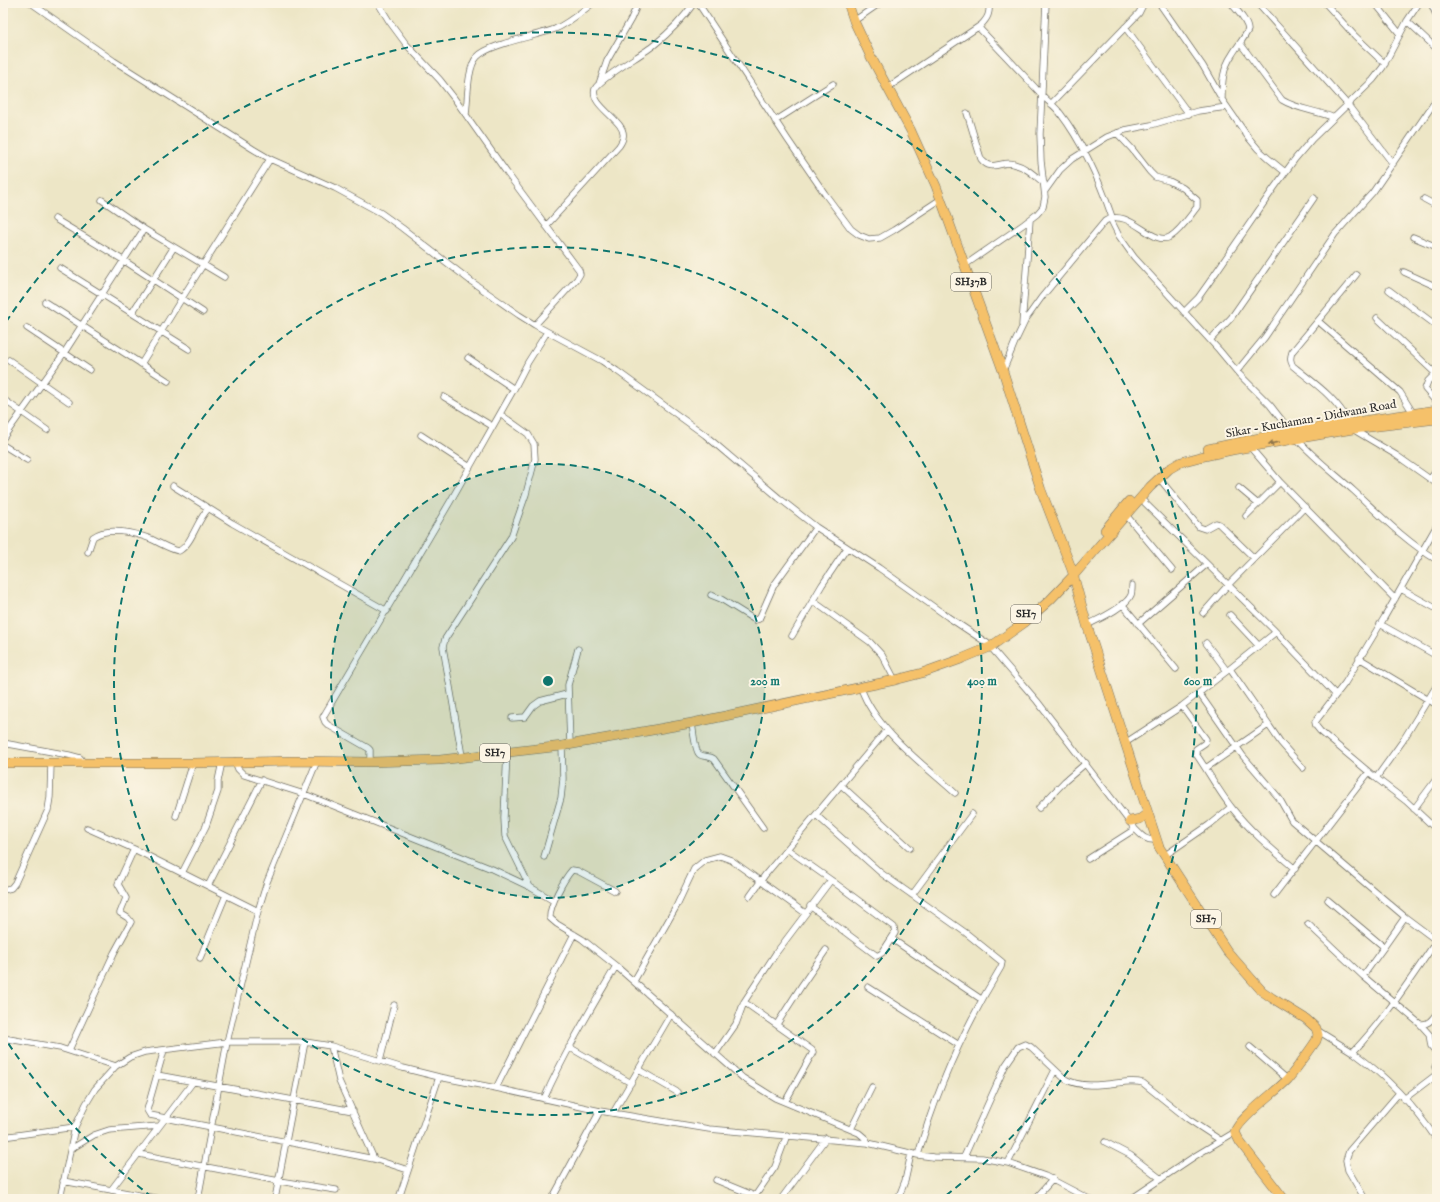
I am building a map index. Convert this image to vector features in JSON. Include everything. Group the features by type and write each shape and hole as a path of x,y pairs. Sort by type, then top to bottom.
{"main road":[{"name":"SH37B","path":"848,3 854,21 870,57 911,131 941,199 1003,371 1041,490 1072,573"},
{"name":"Sikar - Kuchaman - Didwana Road","path":"1072,573 1112,521 1151,477 1164,465 1176,459 1200,451 1437,410"},
{"name":"Sikar - Kuchaman - Didwana Road","path":"1351,426 1437,419"},
{"name":"Sikar - Kuchaman - Didwana Road","path":"1072,573 1158,478 1169,469 1181,462 1250,447 1294,435"},
{"name":"SH7","path":"3,763 424,761 566,746 692,723 861,688 922,673 976,653 989,645 1034,608 1072,573 1087,626 1147,814 1156,840 1164,856 1222,945 1254,983 1272,998 1306,1019 1317,1030"},
{"path":"1132,825 1147,814"},
{"path":"1284,1199 1240,1142 1235,1132 1236,1128 1244,1118 1287,1080 1316,1041 1318,1035 1317,1030"}],"street":[{"path":"31,3 114,61 270,159 335,188 381,213 485,291 535,325 602,361 705,435 779,498 816,527 885,572 948,618 989,645 1022,683 1086,763 1132,825 1146,838 1156,840"},
{"path":"378,3 406,44 440,80 466,114 507,173 577,265 580,274 535,325"},
{"path":"466,114 471,70 477,56 492,48 554,29 567,22 593,3"},
{"path":"599,85 607,61 631,19 638,3"},
{"path":"546,226 619,146 624,137 623,130 596,100 595,89 654,45 678,22 694,3"},
{"path":"698,3 824,194 851,229 858,235 869,239 880,238 941,199"},
{"path":"854,21 880,3"},
{"path":"887,88 978,27 987,19 990,11 989,3"},
{"path":"965,265 1030,220 1043,207 1045,191 1040,134 1046,3"},
{"path":"1051,104 1139,13 1144,3"},
{"path":"1160,3 1203,66 1227,107 1258,148 1285,172"},
{"path":"1223,101 1222,83 1224,72 1231,56 1248,30 1248,26 1230,3"},
{"path":"1257,3 1348,106 1393,164"},
{"path":"1325,3 1355,36 1385,64"},
{"path":"1375,3 1400,34"},
{"path":"1184,312 1205,289 1285,172 1312,139 1348,106 1373,80 1385,64 1407,21 1420,3"},
{"path":"1431,3 1437,17"},
{"path":"1407,21 1437,49"},
{"path":"978,27 1018,68 1065,120 1099,181 1112,217 1112,222 1119,236 1134,257 1237,371 1270,405 1308,450 1422,551 1437,560"},
{"path":"1125,27 1189,114"},
{"path":"1240,43 1282,100 1288,104 1326,114 1334,118"},
{"path":"775,121 833,84"},
{"path":"1237,371 1265,337 1335,234 1373,192 1434,103"},
{"path":"1045,191 1060,170 1072,159 1107,137 1189,114 1227,107"},
{"path":"967,113 981,159 985,163 994,166 1011,163 1018,165 1027,169 1044,183"},
{"path":"1003,371 1026,319 1051,285 1105,221 1112,217 1131,222 1156,237 1163,239 1169,237 1177,231 1197,207 1198,203 1195,198 1183,188 1170,181 1155,176 1150,172 1117,133"},
{"path":"141,364 270,159"},
{"path":"1210,340 1231,318 1314,198"},
{"path":"102,200 144,229 224,277"},
{"path":"1424,200 1437,206"},
{"path":"55,219 123,260 203,312"},
{"path":"1021,329 1030,220"},
{"path":"3,438 64,353 144,229"},
{"path":"1413,237 1437,247"},
{"path":"132,313 174,247"},
{"path":"60,268 189,349"},
{"path":"1404,272 1437,287"},
{"path":"1356,275 1292,352 1290,362 1337,404 1344,412 1351,426 1437,484"},
{"path":"1389,290 1437,326"},
{"path":"45,302 168,381"},
{"path":"1377,318 1436,373 1428,381 1425,389 1437,403"},
{"path":"1318,321 1400,392 1413,414"},
{"path":"27,328 90,370"},
{"path":"370,762 370,750 368,748 325,722 323,717 387,611 500,414 528,362 547,332"},
{"path":"468,358 514,389"},
{"path":"9,360 69,402"},
{"path":"444,397 492,426"},
{"path":"3,399 47,430"},
{"path":"462,756 443,647 445,639 511,537 522,508 534,459 534,444 532,439 528,434 500,414"},
{"path":"421,434 470,466"},
{"path":"3,445 27,460"},
{"path":"1250,447 1280,482 1395,599"},
{"path":"1430,479 1437,470"},
{"path":"1158,478 1199,527 1205,529 1214,523 1220,524 1254,558"},
{"path":"1246,516 1280,482"},
{"path":"173,486 208,509 387,611"},
{"path":"1239,488 1258,504"},
{"path":"1140,498 1276,632 1336,695"},
{"path":"1203,613 1228,585 1305,507"},
{"path":"88,552 93,537 102,532 114,531 144,537 179,551 186,545 202,516 208,509"},
{"path":"1126,515 1172,570"},
{"path":"1437,525 1395,599 1359,658 1336,695 1315,722 1316,726 1437,830"},
{"path":"711,595 721,599 755,620 759,619 774,585 816,527"},
{"path":"792,636 847,548"},
{"path":"1138,624 1207,564"},
{"path":"1087,626 1122,604 1131,595 1132,586"},
{"path":"1401,588 1437,609"},
{"path":"813,601 870,642 882,655 895,680"},
{"path":"1122,604 1176,669"},
{"path":"1230,615 1259,646"},
{"path":"1380,624 1437,656"},
{"path":"1125,743 1182,706 1276,632"},
{"path":"1206,643 1229,670 1285,748 1303,768"},
{"path":"544,857 561,798 566,746 569,678 578,650"},
{"path":"1359,658 1437,705"},
{"path":"1376,778 1402,742 1437,685"},
{"path":"861,688 868,703 887,730 955,793"},
{"path":"1199,693 1237,747 1279,798 1292,821 1405,917 1437,940 1395,1002 1371,1033 1353,1052"},
{"path":"512,718 525,717 533,706 540,701 568,694"},
{"path":"1182,706 1206,739 1205,744 1196,749 1195,752 1231,807 1260,837 1295,869"},
{"path":"692,723 697,752 701,756 708,756 714,759 763,828"},
{"path":"1206,768 1268,725"},
{"path":"750,896 787,849 887,730"},
{"path":"3,742 69,755 80,758 84,763"},
{"path":"507,752 504,818 505,836 530,887"},
{"path":"235,761 240,772 244,775 304,794 492,869 530,887 554,901"},
{"path":"198,1199 227,1042 258,911 268,882 317,761"},
{"path":"182,873 206,826 218,791 218,781 222,762"},
{"path":"3,890 11,888 15,883 48,810 51,763"},
{"path":"176,816 193,763"},
{"path":"1039,808 1065,781 1086,763"},
{"path":"1274,895 1369,772"},
{"path":"1414,809 1437,778"},
{"path":"208,886 262,780"},
{"path":"841,785 910,848"},
{"path":"1164,856 1209,825 1231,807"},
{"path":"912,895 972,814"},
{"path":"816,815 873,866 962,930 1002,962 1001,967 982,999 945,1075 918,1155"},
{"path":"1088,859 1132,825"},
{"path":"87,828 134,849 258,911"},
{"path":"69,1050 114,953 131,922 120,913 126,898 118,884 134,849"},
{"path":"787,849 894,927 896,931 882,953 877,956 810,906"},
{"path":"634,981 676,907 694,869 705,860 720,856 736,862 805,913"},
{"path":"614,891 578,871 572,870 554,901 550,918 616,966 743,1078 785,1102 863,1135 868,1143"},
{"path":"715,1054 736,1024 744,1002 784,942 831,880"},
{"path":"200,958 226,895"},
{"path":"1328,900 1384,947"},
{"path":"1363,976 1405,917"},
{"path":"1308,924 1363,976 1420,1024 1428,1034 1431,1046 1437,1053"},
{"path":"496,1088 574,934"},
{"path":"892,939 982,999"},
{"path":"777,1024 802,984 826,950"},
{"path":"544,1099 569,1047 616,966"},
{"path":"868,987 959,1045"},
{"path":"744,1002 810,1047 813,1052 785,1102"},
{"path":"380,1061 394,1005"},
{"path":"1420,1024 1426,1024 1437,1013"},
{"path":"613,1113 671,1014"},
{"path":"1317,1030 1353,1052 1374,1069 1399,1093 1437,1140"},
{"path":"3,1038 69,1050 116,1066"},
{"path":"60,1199 75,1127 95,1089 116,1066 130,1057 145,1052 227,1042 304,1042 331,1046 439,1077 600,1111 715,1129 868,1143 911,1154 933,1157 982,1158 1008,1163 1053,1180 1089,1199"},
{"path":"275,1199 304,1042"},
{"path":"964,1157 1005,1066 1018,1047 1025,1044 1031,1046 1055,1070 1072,1083 1082,1085 1137,1081 1143,1083 1188,1119 1220,1140"},
{"path":"331,1046 339,1081 374,1159"},
{"path":"569,1047 630,1083"},
{"path":"1250,1047 1287,1080"},
{"path":"164,1050 147,1110 150,1115 286,1143 374,1159 408,1170"},
{"path":"1437,1063 1435,1067 1437,1070"},
{"path":"638,1070 677,1092"},
{"path":"1008,1163 1055,1070"},
{"path":"1404,1099 1437,1074"},
{"path":"157,1075 353,1111"},
{"path":"400,1196 439,1077"},
{"path":"1432,1079 1437,1084"},
{"path":"111,1190 193,1082"},
{"path":"851,1129 872,1087"},
{"path":"1365,1199 1348,1170 1346,1160 1349,1151 1399,1093"},
{"path":"552,1199 600,1111"},
{"path":"71,1149 94,1135 108,1130 159,1126"},
{"path":"3,1136 75,1127"},
{"path":"1131,1199 1220,1140 1235,1132"},
{"path":"716,1180 754,1198 775,1167 787,1135"},
{"path":"781,1199 826,1138"},
{"path":"1105,1142 1130,1155 1161,1179"},
{"path":"139,1154 279,1181 336,1190"},
{"path":"899,1199 911,1154"},
{"path":"1035,1199 1053,1180"},
{"path":"63,1181 160,1199"}]}
